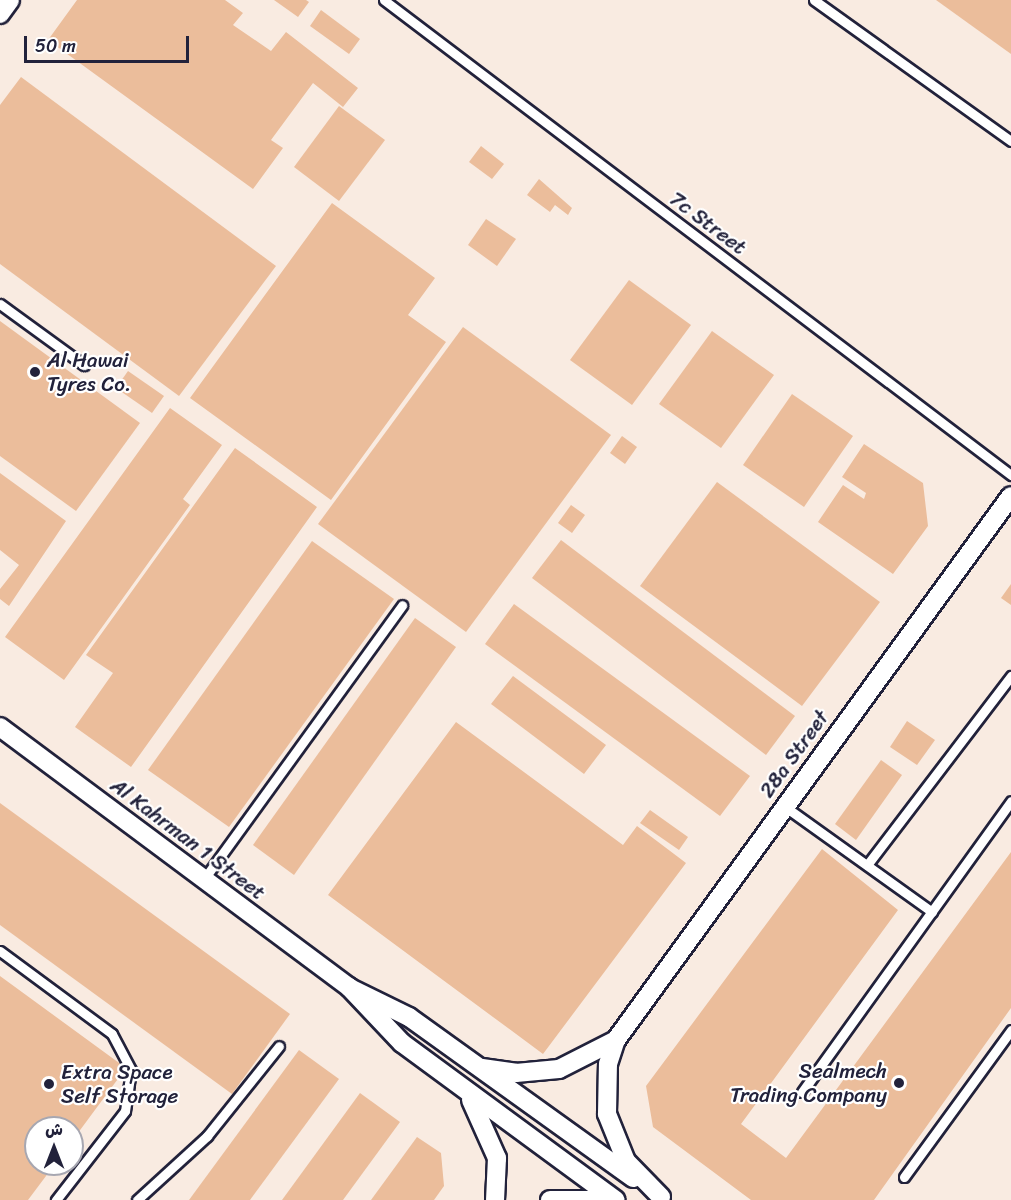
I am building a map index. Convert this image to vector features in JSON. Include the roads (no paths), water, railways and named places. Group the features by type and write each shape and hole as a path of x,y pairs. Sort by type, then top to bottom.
{"street":[{"path":"0,14 10,0"},
{"name":"28a Street","path":"663,1199 626,1161 607,1114 607,1072 616,1040 1011,496"},
{"name":"Al Kahrman 1 Street","path":"0,727 349,987 409,1017 474,1066 663,1199"},
{"name":"Al Kahrman 1 Street","path":"349,987 387,1031 616,1200"},
{"name":"28a Street","path":"474,1066 516,1073 559,1069 616,1040"},
{"path":"466,1091 495,1149 495,1200"},
{"path":"550,1200 597,1200"}],"lane":[{"name":"7c Street","path":"384,0 1011,475"},
{"path":"814,0 1011,141"},
{"path":"0,304 84,365"},
{"path":"204,879 402,605"},
{"path":"867,865 1011,676"},
{"path":"802,1092 1011,801"},
{"path":"784,806 932,912"},
{"path":"0,951 112,1034 131,1070 125,1111 57,1200"},
{"path":"904,1177 1011,1030"},
{"path":"136,1200 207,1136 279,1046"}],"place":[{"name":"Al Hawai Tyres Co.","path":"35,372"},
{"name":"Sealmech Trading Company","path":"899,1083"},
{"name":"Extra Space Self Storage","path":"49,1084"}]}
